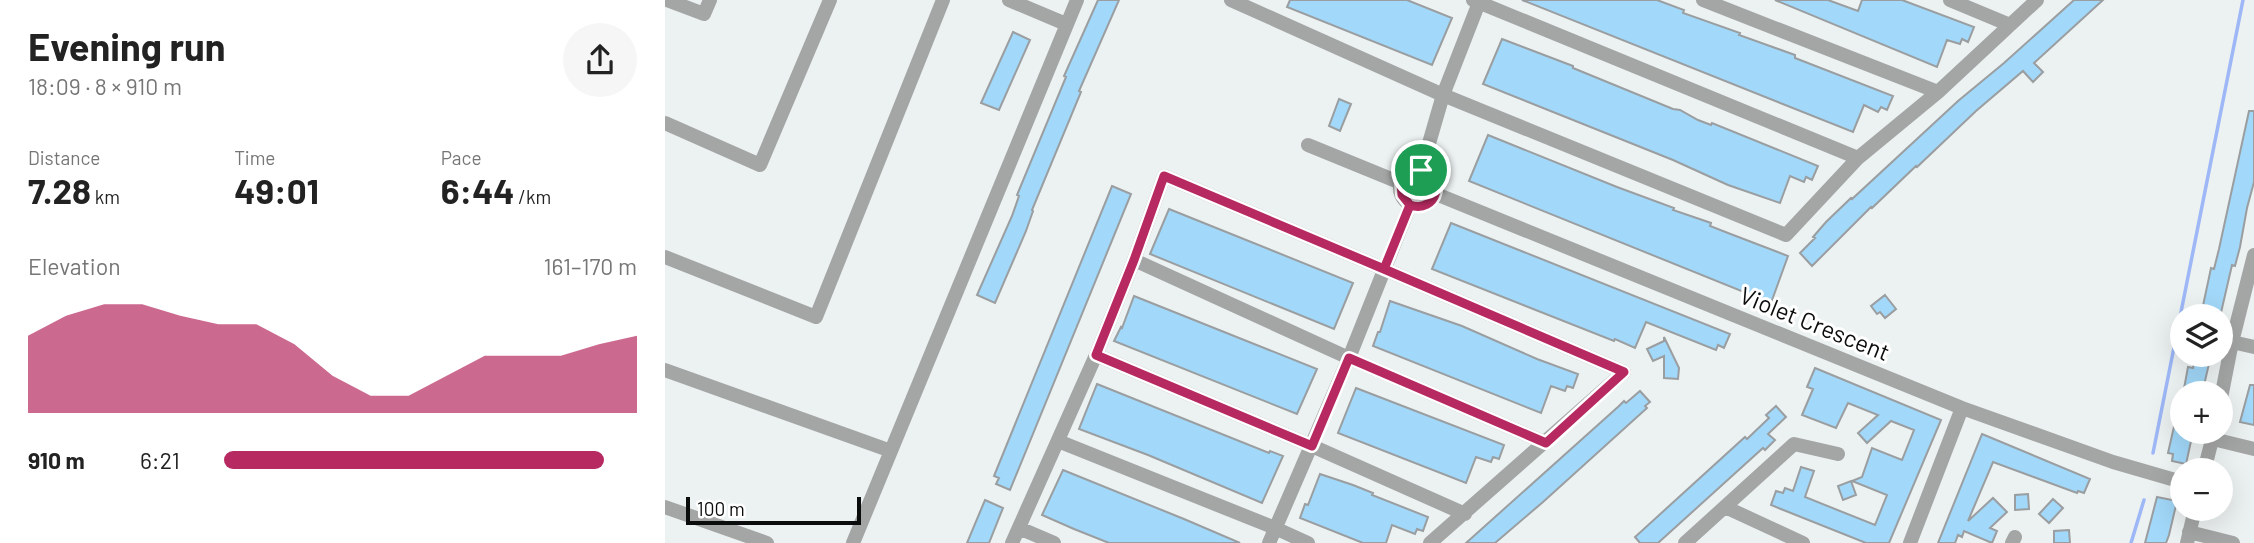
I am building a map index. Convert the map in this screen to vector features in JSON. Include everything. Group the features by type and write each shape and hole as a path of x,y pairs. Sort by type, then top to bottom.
{"street":[{"path":"667,0 704,14 710,0"},
{"path":"665,123 761,165 830,0"},
{"path":"665,257 816,317 943,0"},
{"path":"1009,0 1066,24"},
{"path":"853,543 1077,0"},
{"path":"1231,0 1443,95 1786,234 1858,158 1938,92 2037,0"},
{"path":"1703,0 1938,92"},
{"path":"1950,0 2010,25"},
{"path":"1421,170 1443,95 1477,1 1858,158"},
{"path":"1308,145 1401,183"},
{"path":"1421,170 1432,176 1436,194 1433,200 1422,206 1410,205 1402,195 1401,183 1409,173 1421,170"},
{"path":"1012,543 1096,355 1164,176 1624,372 1430,543"},
{"name":"Violet Crescent","path":"1436,194 1962,408 2113,462 2170,479"},
{"path":"1269,543 1349,358 1410,205"},
{"path":"2233,338 2254,256"},
{"path":"1134,260 1349,358 1546,443"},
{"path":"2233,342 2254,347"},
{"path":"1096,355 1465,514"},
{"path":"665,370 891,451"},
{"path":"1910,543 1962,408"},
{"path":"1058,441 1308,543"},
{"path":"2233,442 2254,449"},
{"path":"1685,543 1794,444 1838,454"},
{"path":"665,507 767,543"},
{"path":"1725,507 1779,538 1803,543"},
{"path":"1019,528 1053,543"},
{"path":"2188,537 2233,543"}],"building":[{"path":"1098,0 1119,0 1079,91 1081,92 1032,210 1026,231 995,303 977,295 1012,216 1019,196 1017,195 1066,77 1064,76"},
{"path":"1290,0 1407,0 1452,18 1432,65 1287,7"},
{"path":"1522,0 1657,0 1684,10 1683,13 1740,33 1739,35 1893,96 1887,110 1881,107 1878,112 1864,105 1853,132"},
{"path":"1775,0 1828,0 1858,11 1862,0 1902,0 1974,27 1968,42 1962,39 1960,44 1947,40 1937,67"},
{"path":"2074,0 2103,0 2034,63 2043,72 2033,82 2023,71 1871,207 1812,266 1800,253 1826,222 1958,101"},
{"path":"1013,32 1030,40 999,110 981,103"},
{"path":"1502,39 1818,166 1812,180 1806,177 1804,182 1790,176 1780,203 1728,185 1673,160 1483,84"},
{"path":"1339,99 1351,104 1340,131 1329,126"},
{"path":"2249,111 2254,111 2254,182 2240,247 2235,266 2232,265 2223,304 2203,304 2211,268 2214,269"},
{"path":"1488,135 1788,256 1771,303 1469,181"},
{"path":"1112,186 1131,194 1010,490 996,484 999,478 994,476"},
{"path":"1169,209 1353,283 1334,329 1150,254"},
{"path":"1451,223 1730,334 1724,348 1718,345 1716,350 1646,322 1635,348 1432,269"},
{"path":"1885,295 1896,309 1885,318 1880,312 1877,314 1871,306"},
{"path":"1134,296 1317,369 1297,414 1114,341"},
{"path":"1390,301 1462,326 1578,374 1573,388 1567,386 1565,391 1551,386 1541,413 1373,346"},
{"path":"1664,337 1679,368 1678,379 1664,378 1664,356 1653,361 1647,349 1664,341"},
{"path":"2188,367 2208,367 2205,381 2185,381"},
{"path":"1815,368 1941,420 1889,543 1866,543 1771,505 1776,491 1783,493 1785,488 1793,491 1801,467 1814,471 1805,497 1875,525 1887,495 1852,481 1862,477 1872,448 1902,460 1914,430 1891,421 1867,443 1858,433 1878,415 1848,403 1836,428 1802,415 1813,389 1807,387"},
{"path":"1097,384 1269,453 1270,451 1283,456 1262,503 1079,429"},
{"path":"2250,385 2254,385 2254,425 2240,422"},
{"path":"1356,388 1504,445 1499,459 1493,457 1491,462 1476,457 1466,483 1338,433"},
{"path":"1640,391 1650,402 1645,406 1647,408 1543,502 1495,543 1466,543 1624,401 1626,403"},
{"path":"1776,406 1786,417 1768,434 1775,440 1658,543 1640,543 1635,537 1745,437 1747,439 1769,418 1766,415"},
{"path":"1982,434 2090,479 2084,493 2077,493 1993,462 1968,521 1993,498 2007,512 1990,528 1997,531 1992,543 1964,531 1962,537 1958,535 1955,543 1938,543"},
{"path":"2170,444 2190,444 2187,458 2172,458 2173,454 2168,453"},
{"path":"1063,470 1240,543 1109,543 1074,529 1042,515"},
{"path":"1320,474 1428,517 1423,531 1417,529 1415,534 1392,525 1386,543 1363,543 1300,518"},
{"path":"1851,481 1856,495 1843,500 1838,486"},
{"path":"2028,494 2029,509 2015,510 2015,495"},
{"path":"2157,497 2170,500 2170,521 2172,521 2166,543 2145,543"},
{"path":"2053,499 2063,508 2049,523 2039,514"},
{"path":"985,500 1003,508 989,543 967,543"},
{"path":"2069,530 2070,543 2054,543 2054,531"}],"waterway":[{"path":"2153,453 2243,0"},
{"path":"2131,543 2144,500"}],"route":[{"path":"1421,170 1409,173 1401,183 1402,195 1410,205 1384,269 1164,176 1096,355 1312,446 1349,358 1546,443 1624,372 1384,269 1410,205 1428,204 1436,194 1437,188 1432,176 1421,170"}]}
